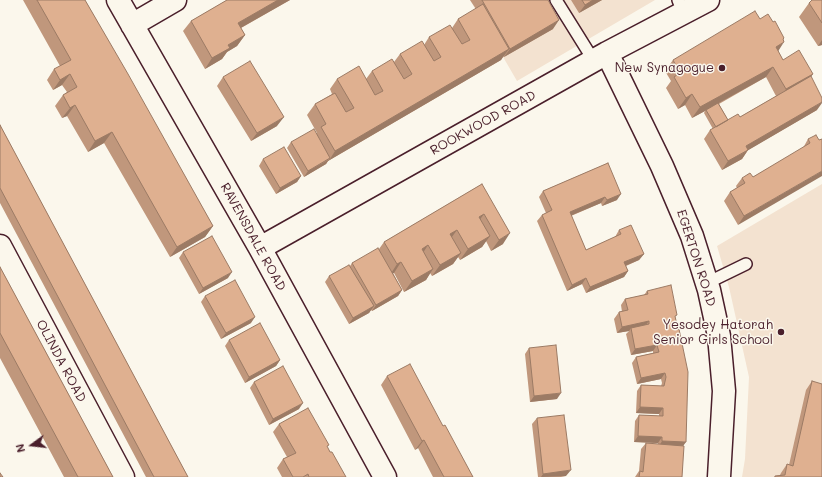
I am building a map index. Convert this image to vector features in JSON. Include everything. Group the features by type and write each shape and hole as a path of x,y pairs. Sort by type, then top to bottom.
{"street":[{"name":"RAVENSDALE ROAD","path":"118,0 260,248 385,477"},
{"path":"132,25 175,0"},
{"name":"ROOKWOOD ROAD","path":"260,248 600,57 681,7 708,0"},
{"name":"EGERTON ROAD","path":"600,57 662,166 692,236 706,283 719,336 724,391 719,477"},
{"name":"OLINDA ROAD","path":"0,246 123,477"}],"lane":[{"path":"556,0 600,57"},
{"path":"706,283 746,264"}],"shaded area":[{"path":"470,0 655,0 517,81"},
{"name":"Yesodey Hatorah Senior Girls School","path":"822,184 822,477 742,477 745,459 749,377 729,287 717,246"}],"building":[{"path":"37,0 85,0 213,226 177,247 112,132 95,141 75,105 70,108 63,95 77,87 70,74 60,80 54,69 71,60"},
{"path":"227,0 278,0 238,23 245,35 228,45 230,48 212,58 191,21"},
{"path":"482,0 548,0 559,20 510,49"},
{"path":"582,0 593,0 585,5"},
{"path":"812,0 822,0 822,23 809,3"},
{"path":"483,4 509,49 335,151 321,127 326,124 315,104 335,93 346,112 354,108 337,79 359,66 375,95 383,91 372,71 392,59 404,79 412,74 400,54 422,41 434,61 441,57 429,37 450,25 462,44 470,40 458,19"},
{"name":"New Synagogue","path":"755,11 760,19 768,14 773,22 775,21 784,38 784,42 776,47 783,60 799,50 813,74 786,89 773,67 700,107 692,94 686,98 674,77 680,73 673,60"},
{"path":"250,61 284,117 257,133 223,77"},
{"path":"811,76 822,98 822,102 746,146 748,150 728,161 710,130 738,114 740,117"},
{"path":"718,103 728,120 716,127 706,110"},
{"path":"0,125 188,477 154,477 0,188"},
{"path":"314,129 330,158 308,171 291,142"},
{"path":"816,135 819,140 822,139 822,171 744,216 730,192 745,183 742,178 750,173 753,177 810,143 808,139"},
{"path":"284,147 301,176 280,188 263,159"},
{"path":"608,163 621,194 607,200 605,197 570,212 586,250 621,234 619,230 631,225 644,254 624,262 628,271 590,287 586,278 572,285 542,215 552,210 543,191"},
{"path":"482,184 510,233 499,240 484,214 479,217 490,236 468,249 457,230 450,234 461,253 440,265 428,245 422,249 433,269 412,281 401,262 397,264 384,242"},
{"path":"212,236 232,272 203,288 183,252"},
{"path":"378,248 402,290 376,305 352,263"},
{"path":"349,265 374,306 353,318 329,276"},
{"path":"0,267 113,477 78,477 0,333"},
{"path":"235,280 255,317 226,333 205,296"},
{"path":"671,285 677,315 675,316 688,372 686,442 662,441 662,437 638,436 639,415 663,416 663,408 640,407 641,385 664,386 666,377 665,373 641,378 636,357 659,352 657,345 635,349 631,328 649,324 649,321 622,327 619,312 628,310 625,299 648,294 647,291"},
{"path":"260,323 280,360 249,377 229,340"},
{"path":"556,345 561,393 534,396 529,348"},
{"path":"410,364 443,426 445,425 473,477 444,477 424,440 422,441 387,376"},
{"path":"283,366 303,403 273,419 254,382"},
{"path":"812,381 822,384 822,477 775,477 785,475 787,464 793,466"},
{"path":"308,408 329,445 327,446 330,452 332,452 346,477 309,477 308,474 303,477 293,477 283,459 296,453 279,424"},
{"path":"564,415 571,470 543,474 537,418"},
{"path":"646,443 684,446 682,477 639,477 640,471 643,472"}],"place":[{"name":"New Synagogue","path":"722,68"},
{"name":"Yesodey Hatorah Senior Girls School","path":"781,332"}]}
